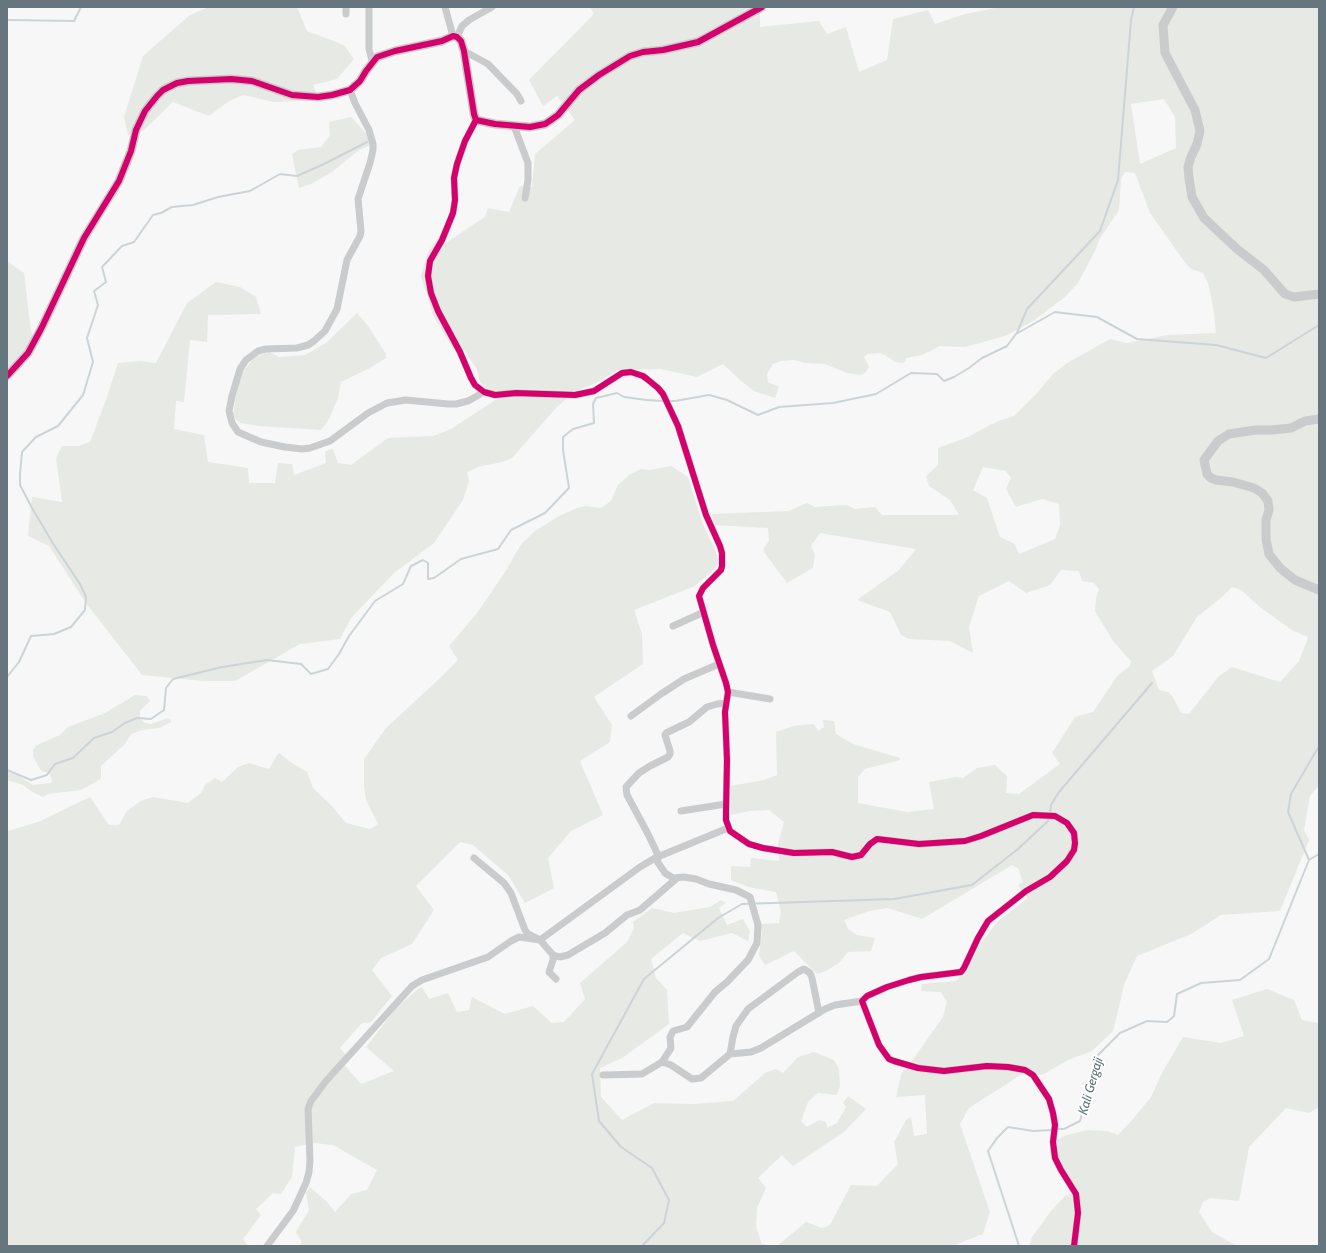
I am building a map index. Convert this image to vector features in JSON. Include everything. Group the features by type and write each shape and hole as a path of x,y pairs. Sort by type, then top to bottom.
{"street":[{"path":"369,7 369,48 372,61"},
{"path":"445,7 455,37 460,41 464,51 476,120 465,141 456,164 454,178 455,206 442,240 430,261 428,276 431,293 438,311 460,352 471,378 475,385 484,392 495,395 516,393 576,395 594,391 622,373 630,372 648,379 663,394 681,433 706,515 722,553 721,570 717,576 703,588 699,596 728,692 725,720 727,760 726,820 728,828 736,836 749,844 763,848 794,853 832,852 852,857 861,855 870,844 877,839 920,844 954,842 981,836 1033,815 1055,816 1067,823 1074,833 1075,843 1071,856 1056,873 1026,891 988,921 961,972 909,980 887,987 868,996 862,1001 835,1005 819,1013 762,1048 751,1052 730,1054 704,1076 697,1079 692,1079 671,1065 662,1062"},
{"path":"7,376 28,354 41,330 84,238 119,181 131,151 136,130 145,111 156,96 163,90 177,83 188,81 231,79 252,81 292,96 304,97 332,95 350,90 360,81 372,61 377,57 455,37 462,26 469,20 492,7"},
{"path":"476,120 495,124 530,127 545,124 558,115 580,90 599,75 630,56 643,52 663,50 698,42 762,7"},
{"path":"1173,7 1163,25 1165,53 1195,110 1200,131 1188,167 1192,197 1204,218 1226,239 1264,270 1285,294 1294,297 1319,294"},
{"path":"464,51 488,64 517,94 521,101"},
{"path":"350,90 369,130 373,150 358,199 361,230 360,236 347,260 337,309 325,331 308,345 298,348 266,349 258,352 246,360 240,370 232,396 229,411 232,423 238,432 262,442 302,449 320,446 330,441 368,413 387,403 406,400 456,404 468,401 484,392"},
{"path":"514,126 528,164 528,180 525,198"},
{"path":"1319,419 1304,422 1291,428 1256,430 1229,434 1218,441 1204,460 1207,474 1211,478 1254,488 1262,493 1268,501 1269,510 1266,520 1266,538 1269,554 1280,568 1295,580 1319,590"},
{"path":"673,626 704,612"},
{"path":"630,716 684,679 720,664"},
{"path":"728,692 770,698"},
{"path":"603,1075 642,1074 662,1062 671,1048 670,1037 673,1031 687,1027 715,992 748,960 757,943 758,925 750,897 736,890 709,884 696,879 673,878 665,873 657,858 648,834 627,795 626,787 638,773 668,757 670,754 665,736 666,733 689,722 707,707 726,703"},
{"path":"680,811 726,804"},
{"path":"267,1246 293,1211 306,1183 310,1161 308,1109 311,1101 326,1081 412,986 422,980 488,957 519,937 540,940 634,870 657,858 728,828"},
{"path":"474,858 508,888 514,898 525,930 528,934 540,940 553,955 560,957 568,955 605,933 627,915 640,910 677,878"},
{"path":"553,955 549,972 556,979"},
{"path":"730,1054 736,1026 748,1009 802,970 806,969 812,978 819,1013"},
{"path":"862,1001 879,1045 889,1059 905,1065 932,1070 944,1071 987,1066 1008,1067 1025,1070 1033,1075 1049,1099 1053,1113 1055,1125 1053,1142 1055,1158 1074,1189 1078,1200 1074,1246"}],"shaded area":[{"path":"209,7 297,7 307,31 344,45 354,59 337,79 313,85 319,100 274,102 243,95 229,101 209,116 173,102 143,131 128,135 124,117 143,56 190,15"},
{"path":"590,7 760,7 760,27 819,21 827,34 846,27 859,72 887,60 893,19 928,10 935,24 965,14 1000,7 1319,7 1319,785 1310,796 1304,830 1309,840 1280,911 1221,915 1191,934 1137,956 1125,982 1113,1031 1092,1051 1068,1060 1044,1074 1038,1075 1030,1069 969,1108 960,1124 990,1212 983,1234 957,1244 956,1246 777,1246 806,1222 822,1228 830,1225 851,1185 877,1186 898,1164 894,1142 906,1120 911,1117 914,1136 927,1134 925,1095 896,1097 901,1075 943,1017 947,1002 941,992 921,991 922,984 955,981 967,971 981,943 998,921 1028,898 1018,885 1023,882 1018,868 1012,865 922,919 888,908 869,911 844,920 848,929 857,935 875,938 871,951 848,952 839,963 824,972 817,974 794,951 765,965 759,955 762,933 760,924 779,923 781,912 776,892 748,887 731,880 731,866 750,867 751,858 779,861 778,844 784,822 769,810 750,811 731,815 730,786 764,780 777,775 776,732 793,726 814,724 818,731 824,727 823,720 834,721 836,734 853,744 900,758 900,760 865,769 858,777 858,803 907,812 934,809 929,782 956,777 963,778 977,768 995,765 1007,776 1006,793 1019,794 1060,764 1052,753 1075,717 1093,712 1118,675 1130,666 1131,661 1113,641 1095,611 1096,598 1099,589 1094,583 1082,581 1079,571 1061,570 1050,585 1026,593 1009,581 979,596 969,627 973,653 950,641 909,639 901,635 890,612 857,600 899,570 916,549 820,533 811,546 815,555 813,568 787,583 764,552 764,548 769,541 768,528 713,525 712,514 789,511 807,503 815,507 847,505 855,509 875,507 882,515 959,515 950,500 929,486 926,476 938,465 938,448 968,437 998,421 1014,416 1037,393 1053,374 1067,363 1110,339 1127,343 1167,335 1216,333 1213,306 1208,283 1203,273 1191,269 1150,213 1135,173 1125,172 1121,179 1119,210 1099,240 1095,251 1078,283 1065,297 1033,321 1005,336 965,347 940,346 922,355 906,358 905,362 902,363 895,362 879,353 868,354 864,357 869,367 866,372 861,375 847,373 825,364 805,363 794,360 781,361 773,364 767,374 768,382 779,387 775,398 754,391 723,364 697,377 661,369 618,370 598,382 574,392 556,408 512,458 502,462 478,467 467,472 469,481 463,500 434,543 394,573 351,618 340,639 300,644 235,681 204,681 142,675 86,603 49,546 28,536 32,497 62,502 56,458 62,446 78,446 90,442 118,363 141,361 156,363 187,303 216,282 240,287 256,297 261,314 208,315 207,342 190,340 184,402 176,401 174,429 204,435 208,462 248,468 249,483 275,483 278,463 292,464 294,475 326,463 325,451 333,449 338,463 351,465 388,438 433,436 451,429 497,399 480,382 477,369 463,349 452,347 433,315 421,276 427,254 439,236 444,244 485,217 488,208 509,212 520,186 532,187 535,154 575,120 557,96 543,106 529,80 594,14","holes":["1164,99 1175,117 1176,148 1140,164 1131,104","983,467 1006,471 1011,478 1006,489 1016,507 1042,499 1059,504 1060,525 1055,539 1019,554 1015,544 1000,537 987,498 973,490","1232,587 1241,590 1261,608 1292,630 1308,637 1306,643 1299,661 1280,682 1232,667 1218,677 1189,714 1181,713 1173,697 1168,692 1159,690 1152,671 1173,656 1197,617"]},
{"path":"351,117 375,143 359,150 332,172 311,184 299,188 292,154 298,150 321,147 330,135 329,122"},
{"path":"7,261 24,273 31,332 34,337 21,357 9,369 7,369"},
{"path":"357,313 368,326 386,354 386,358 370,368 341,382 338,398 329,419 321,430 259,426 241,423 236,420 233,416 236,394 242,372 255,357 269,352 279,357 305,355 326,343"},
{"path":"671,466 688,477 702,522 716,552 718,561 715,569 695,586 634,610 642,634 643,664 594,697 612,725 610,742 580,761 603,815 571,831 548,858 554,888 525,903 508,875 473,845 460,842 416,886 434,910 412,944 381,958 372,970 392,996 371,1022 362,1023 340,1048 346,1055 341,1061 361,1084 394,1071 366,1047 397,1007 422,987 429,999 448,993 457,1012 469,1010 472,997 505,1014 533,1006 552,1023 564,1022 585,999 580,983 627,942 634,928 633,922 652,908 674,913 710,907 721,900 726,903 719,908 727,925 743,919 750,931 748,941 732,933 700,941 683,933 651,959 656,978 667,990 669,1024 622,1058 600,1068 601,1097 622,1120 654,1103 693,1104 733,1101 765,1073 776,1069 783,1073 798,1057 814,1052 834,1060 839,1069 840,1086 837,1095 818,1093 808,1102 801,1121 807,1127 819,1120 826,1122 827,1128 837,1123 846,1107 843,1103 848,1096 866,1109 844,1132 793,1166 782,1155 758,1178 766,1188 757,1208 756,1227 762,1244 772,1246 299,1246 302,1242 296,1232 309,1210 306,1193 310,1187 327,1202 335,1212 351,1194 367,1190 377,1170 333,1145 314,1143 295,1147 292,1177 281,1194 273,1193 256,1209 261,1215 243,1239 248,1246 7,1246 7,829 8,831 38,822 90,797 109,825 119,825 127,811 141,801 153,797 188,803 201,793 205,785 215,778 222,782 238,767 249,763 269,769 279,753 307,772 313,788 330,804 346,823 370,829 378,824 366,800 364,786 364,759 386,728 458,660 449,646 477,613 505,572 522,543 535,531 559,516 577,508 586,506 601,508 611,501 618,485 629,475 641,469 650,470"},
{"path":"135,695 147,696 150,701 140,711 140,719 145,723 151,724 168,718 171,722 159,728 142,730 131,734 125,744 101,766 101,778 96,782 81,790 48,794 43,797 32,792 23,785 7,780 7,772 17,775 33,785 50,783 52,781 50,774 40,769 33,756 33,750 37,745 60,735 68,727 105,713"},
{"path":"1267,989 1294,1000 1302,1020 1319,1023 1319,1107 1309,1113 1286,1108 1249,1147 1239,1201 1210,1198 1203,1202 1199,1212 1212,1232 1237,1246 1029,1246 1032,1237 1051,1211 1065,1196 1078,1191 1068,1178 1058,1159 1057,1140 1064,1136 1087,1130 1107,1131 1118,1135 1151,1097 1163,1071 1183,1037 1221,1043 1244,1036 1232,1000"}],"waterway":[{"path":"7,20 74,21 81,7"},
{"path":"1017,333 1027,309 1100,231 1118,180 1131,20 1134,7"},
{"path":"7,677 19,662 31,636 54,634 71,627 85,610 86,597 80,584 32,508 20,485 20,474 22,452 36,437 58,426 83,395 93,362 87,338 98,305 94,291 106,282 102,267 122,246 134,242 153,215 161,213 172,207 193,205 218,197 250,191 280,174 297,176 367,142"},
{"path":"668,401 709,395 727,400 758,415 779,407 833,403 876,394 911,373 937,374 944,381 969,368 982,358 1007,346 1016,334 1055,312 1097,317 1137,339 1216,345 1266,358 1319,325"},
{"path":"7,770 31,780 47,775 55,764 73,758 94,738 112,732 125,723 137,718 151,719 164,710 166,688 173,679 222,667 267,660 301,664 311,674 328,669 339,654 349,636 375,601 403,584 411,566 423,560 428,563 428,579 434,578 461,559 498,549 511,530 545,513 569,488 563,450 563,437 573,429 594,423 593,404 596,398 617,393 624,397 664,401"},
{"path":"1050,813 1051,805 1059,792 1152,683"},
{"path":"1309,860 1288,812 1291,794 1319,746"},
{"path":"642,1246 664,1223 669,1200 652,1168 621,1147 599,1121 592,1074 644,979 718,918 742,904 894,899 972,885 1018,849 1048,821 1049,817"},
{"name":"Kali Gergaji","path":"1057,1129 1064,1129 1080,1121 1098,1055 1120,1033 1147,1021 1167,1022 1174,1016 1177,994 1201,983 1240,980 1269,959 1309,860 1319,854"},
{"name":"Kali Gergaji","path":"1019,1246 988,1151 997,1138 1008,1127 1033,1131 1052,1130"}],"cycle path":[{"path":"7,376 28,353 84,238 119,181 131,151 136,130 145,111 163,90 177,83 231,79 252,81 292,95 318,97 332,95 350,90 360,81 377,57 395,51 442,41 453,36 457,37 461,41 464,51 476,120 495,124 530,127 545,124 551,120 558,115 579,90 599,75 630,56 643,52 663,50 698,42 762,7"},
{"path":"476,120 465,141 457,164 454,178 455,200 453,213 442,240 430,261 428,276 431,293 438,311 460,352 471,378 475,385 484,392 495,395 516,393 575,395 594,391 622,373 631,372 643,376 663,394 678,426 706,515 722,553 721,570 703,588 699,596 728,692 725,712 727,760 726,820 730,831 749,844 763,848 794,853 832,852 852,857 861,855 870,844 877,839 919,844 965,841 1033,815 1055,816 1067,823 1074,833 1074,850 1067,861 1050,877 1026,891 988,921 961,972 909,980 887,987 867,996 862,1001 879,1045 889,1059 918,1068 944,1071 987,1066 1008,1067 1025,1070 1033,1075 1049,1099 1053,1113 1055,1125 1053,1142 1055,1158 1076,1194 1078,1213 1074,1246"}]}
